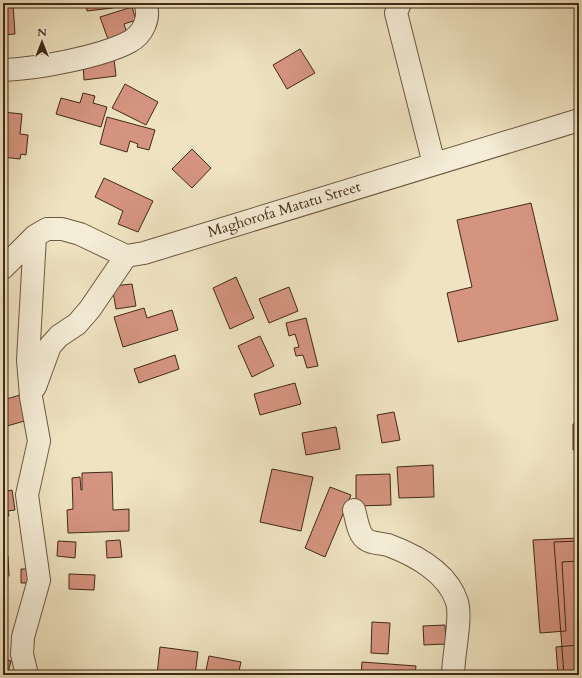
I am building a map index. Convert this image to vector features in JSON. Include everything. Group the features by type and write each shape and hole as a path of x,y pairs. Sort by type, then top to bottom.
{"street":[{"path":"3,70 58,63 109,50 130,42 140,33 147,21 145,3"},
{"path":"400,3 396,13 434,164"},
{"name":"Maghorofa Matatu Street","path":"126,256 144,253 579,120"},
{"path":"3,268 35,236 47,230 62,230 80,234 126,256 90,309 77,324 59,336 50,346 32,397"},
{"path":"27,675 22,654 23,637 39,580 27,495 39,441 32,397 29,352 35,236"},
{"path":"354,510 361,534 368,541 410,553 432,568 452,591 457,603 458,614 453,675"}],"building":[{"path":"3,3 13,3 15,34 3,35"},
{"path":"86,3 113,3 113,8 87,11"},
{"path":"132,7 136,20 124,24 128,36 109,42 100,17"},
{"path":"300,49 315,73 287,89 273,65"},
{"path":"114,59 116,76 84,80 83,62"},
{"path":"125,84 158,102 146,125 112,108"},
{"path":"83,93 95,96 93,103 107,107 101,127 56,114 61,98 80,103"},
{"path":"3,112 22,114 20,134 28,135 26,155 21,154 20,159 3,157"},
{"path":"107,117 155,130 149,150 137,147 138,144 130,141 127,152 100,144"},
{"path":"192,149 211,168 192,188 172,169"},
{"path":"104,178 153,201 138,232 118,224 123,211 95,197"},
{"path":"531,203 558,320 458,342 447,293 472,287 457,220"},
{"path":"236,277 254,318 230,329 213,288"},
{"path":"132,284 136,306 116,309 112,286"},
{"path":"289,287 298,311 269,323 259,299"},
{"path":"144,308 147,318 172,310 178,330 123,347 114,317"},
{"path":"306,318 318,366 307,368 303,355 296,356 294,348 299,347 295,334 289,336 286,323"},
{"path":"260,336 274,366 252,377 238,346"},
{"path":"175,355 179,369 139,383 134,369"},
{"path":"295,383 301,404 260,415 254,394"},
{"path":"20,395 28,420 7,426 3,410 3,400"},
{"path":"394,412 400,440 382,443 377,415"},
{"path":"573,424 579,424 579,450 573,450"},
{"path":"336,427 340,449 306,455 302,433"},
{"path":"433,465 434,497 399,498 397,467"},
{"path":"272,469 313,477 301,531 260,522"},
{"path":"112,472 113,510 129,509 129,531 68,533 67,510 73,509 72,478 80,477 82,490 82,473"},
{"path":"390,474 391,505 356,506 356,475"},
{"path":"330,487 351,495 325,557 305,548"},
{"path":"12,490 15,510 8,511 9,516 3,517 3,492"},
{"path":"579,538 579,561 562,562 566,631 540,633 533,540"},
{"path":"120,540 122,557 107,558 106,541"},
{"path":"58,541 76,542 75,558 57,556"},
{"path":"579,541 579,675 564,675 554,542"},
{"path":"3,556 8,556 9,576 3,576"},
{"path":"21,569 32,569 31,583 21,583"},
{"path":"69,574 95,575 94,590 69,589"},
{"path":"372,622 390,623 388,654 371,653"},
{"path":"445,625 446,644 424,645 423,626"},
{"path":"579,645 579,675 558,675 556,647"},
{"path":"160,647 198,652 195,675 157,675"},
{"path":"209,656 241,662 238,675 205,675"},
{"path":"3,659 11,661 8,672 3,670"},
{"path":"362,662 416,666 415,675 361,675"}]}
